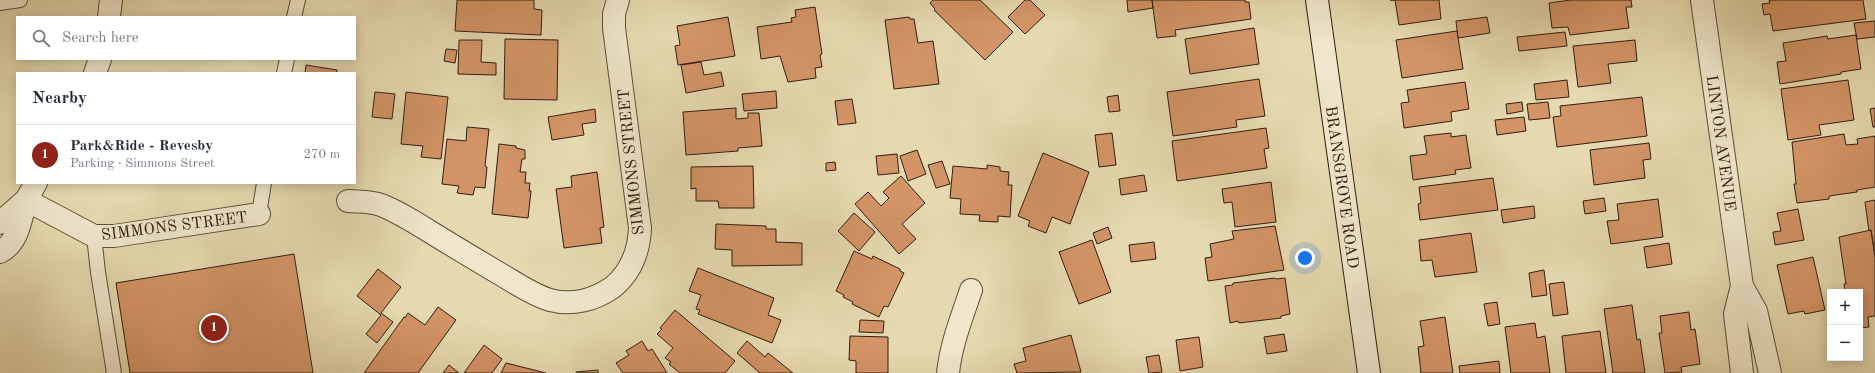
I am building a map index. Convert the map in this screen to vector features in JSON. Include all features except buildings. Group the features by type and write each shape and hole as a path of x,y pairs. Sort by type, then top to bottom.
{"street":[{"path":"110,16 111,0"},
{"name":"SIMMONS STREET","path":"348,201 381,205 420,226 525,289 550,300 576,302 588,300 606,292 615,285 631,266 639,242 640,228 614,28 614,14 618,0"},
{"name":"BRANSGROVE ROAD","path":"1317,0 1369,373"},
{"name":"LINTON AVENUE","path":"1702,0 1742,286 1756,311 1770,373"},
{"path":"95,72 100,60"},
{"path":"0,223 31,192"},
{"path":"0,252 8,248 16,238 31,192"},
{"name":"SIMMONS STREET","path":"31,192 94,236 114,236 259,214"},
{"name":"LINTON AVENUE","path":"1742,286 1734,314 1742,373"},
{"path":"948,373 949,358 954,338 972,290"}],"lane":[{"path":"0,3 20,0"},
{"path":"294,16 298,0"},
{"path":"284,72 287,60"},
{"path":"259,214 264,184"},
{"path":"94,236 98,272 114,373"}],"place":[{"name":"Park&Ride - Revesby","path":"214,328"}]}
